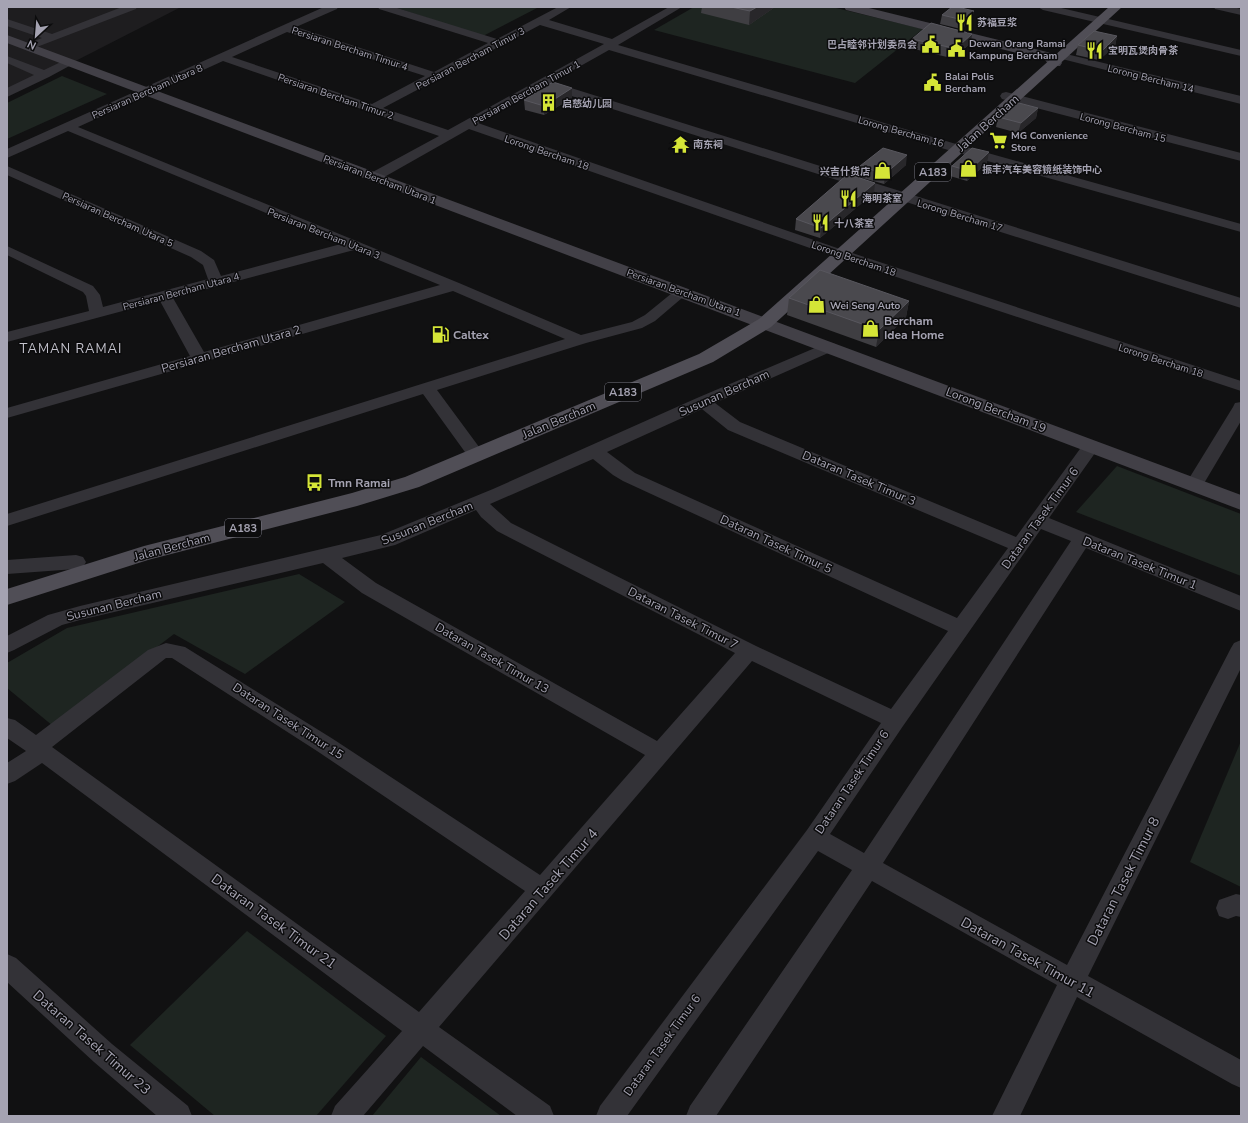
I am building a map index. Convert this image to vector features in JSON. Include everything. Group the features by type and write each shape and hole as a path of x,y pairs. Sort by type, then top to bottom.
{"main road":[{"name":"Jalan Bercham","path":"1097,20 1106,7"},
{"name":"Jalan Bercham","path":"7,585 76,562 387,480 474,451 706,358 759,321 1056,56 1097,20 1116,7"},
{"name":"Jalan Bercham","path":"7,597 144,554 396,488 474,451"}],"street":[{"path":"29,47 132,7"},
{"name":"Persiaran Bercham Utara 8","path":"7,154 333,7"},
{"path":"383,7 498,43"},
{"name":"Persiaran Bercham Timur 3","path":"374,108 566,7"},
{"name":"Persiaran Bercham Timur 1","path":"374,177 677,7"},
{"name":"Lorong Bercham 14","path":"850,7 1241,100"},
{"path":"1043,7 1241,53"},
{"path":"1219,7 1241,12"},
{"name":"Lorong Bercham 16","path":"539,21 955,147 1241,228"},
{"path":"7,22 52,38"},
{"name":"Persiaran Bercham Timur 4","path":"287,28 436,76"},
{"name":"Persiaran Bercham Utara 1","path":"7,39 759,321"},
{"name":"Persiaran Bercham Timur 2","path":"222,57 449,135"},
{"path":"7,59 45,75"},
{"path":"7,93 69,62"},
{"name":"Lorong Bercham 17","path":"543,83 1241,303"},
{"name":"Lorong Bercham 15","path":"1010,98 1241,157"},
{"name":"Lorong Bercham 18","path":"468,124 837,252 1241,386"},
{"name":"Persiaran Bercham Utara 3","path":"68,127 454,286 580,340"},
{"name":"Persiaran Bercham Utara 5","path":"7,170 196,254 209,263 216,282"},
{"name":"Persiaran Bercham Utara 4","path":"7,337 355,245"},
{"path":"7,250 88,289 93,295 97,313"},
{"name":"Persiaran Bercham Utara 2","path":"7,413 454,286"},
{"path":"7,520 580,340 637,325 650,318 682,292"},
{"path":"165,296 199,358"},
{"name":"Lorong Bercham 19","path":"759,321 1241,502"},
{"name":"Susunan Bercham","path":"7,645 55,620 190,586 368,546 388,540 596,452 703,402 829,347"},
{"path":"427,388 474,451"},
{"name":"Dataran Tasek Timur 3","path":"703,402 724,420 741,429 1020,546"},
{"path":"1194,485 1241,407"},
{"name":"Dataran Tasek Timur 6","path":"610,1116 815,837 895,720 1091,446"},
{"name":"Dataran Tasek Timur 5","path":"596,452 628,477 960,628"},
{"name":"Dataran Tasek Timur 7","path":"479,502 487,513 504,527 749,651 895,720"},
{"name":"Dataran Tasek Timur 1","path":"1038,521 1241,604"},
{"path":"700,1116 868,868 1082,539"},
{"name":"Dataran Tasek Timur 13","path":"326,555 369,588 661,754"},
{"path":"7,567 76,562"},
{"name":"Dataran Tasek Timur 8","path":"1006,1116 1072,981 1241,648"},
{"name":"Dataran Tasek Timur 15","path":"39,749 155,655 162,650 171,649 250,696 543,890"},
{"name":"Dataran Tasek Timur 4","path":"345,1116 543,890 749,651"},
{"name":"Dataran Tasek Timur 21","path":"7,726 540,1116"},
{"path":"7,775 39,749"},
{"name":"Dataran Tasek Timur 11","path":"815,837 868,868 1241,1075"},
{"name":"Dataran Tasek Timur 23","path":"7,966 103,1053 178,1116"}],"shaded area":[{"path":"7,7 181,7 7,96"},
{"path":"394,7 539,7 483,36"},
{"path":"694,7 832,7 923,29 855,83 654,30"},
{"path":"62,76 107,94 7,139 7,103"},
{"path":"1117,466 1241,514 1241,576 1076,512"},
{"path":"299,574 345,602 245,674 174,634 53,726 7,688 7,663 67,628"},
{"path":"1241,741 1241,887 1190,862"},
{"path":"247,931 386,1036 316,1116 215,1116 130,1045"},
{"path":"421,1057 501,1116 372,1116"}],"building":[{"path":"731,7 757,7 750,11"},
{"path":"952,7 974,11 963,20 942,15"},
{"path":"931,23 972,34 961,44 959,43 953,48 912,39"},
{"path":"1094,31 1117,36 1102,51 1078,45"},
{"path":"553,82 572,88 544,106 524,100"},
{"path":"1015,102 1038,108 1021,123 998,117"},
{"path":"883,148 907,155 885,174 860,166"},
{"path":"972,148 989,152 969,171 952,166"},
{"path":"848,174 875,183 821,228 796,219"},
{"path":"820,270 909,301 879,330 789,298"}],"place":[{"name":"苏福豆浆","path":"964,22"},
{"name":"巴占睦邻计划委员会","path":"930,44"},
{"name":"Dewan Orang Ramai Kampung Bercham","path":"956,49"},
{"name":"宝明瓦煲肉骨茶","path":"1095,50"},
{"name":"Balai Polis Bercham","path":"932,82"},
{"name":"启慈幼儿园","path":"549,103"},
{"name":"MG Convenience Store","path":"998,141"},
{"name":"南东祠","path":"680,144"},
{"name":"振丰汽车美容镜纸装饰中心","path":"969,169"},
{"name":"兴吉什货店","path":"883,171"},
{"name":"海明茶室","path":"849,198"},
{"name":"十八茶室","path":"821,223"},
{"name":"Wei Seng Auto","path":"817,305"},
{"name":"Bercham Idea Home","path":"871,328"},
{"name":"Caltex","path":"440,335"},
{"name":"Tmn Ramai","path":"315,483"}],"district":[{"name":"TAMAN RAMAI","path":"71,348"}]}
